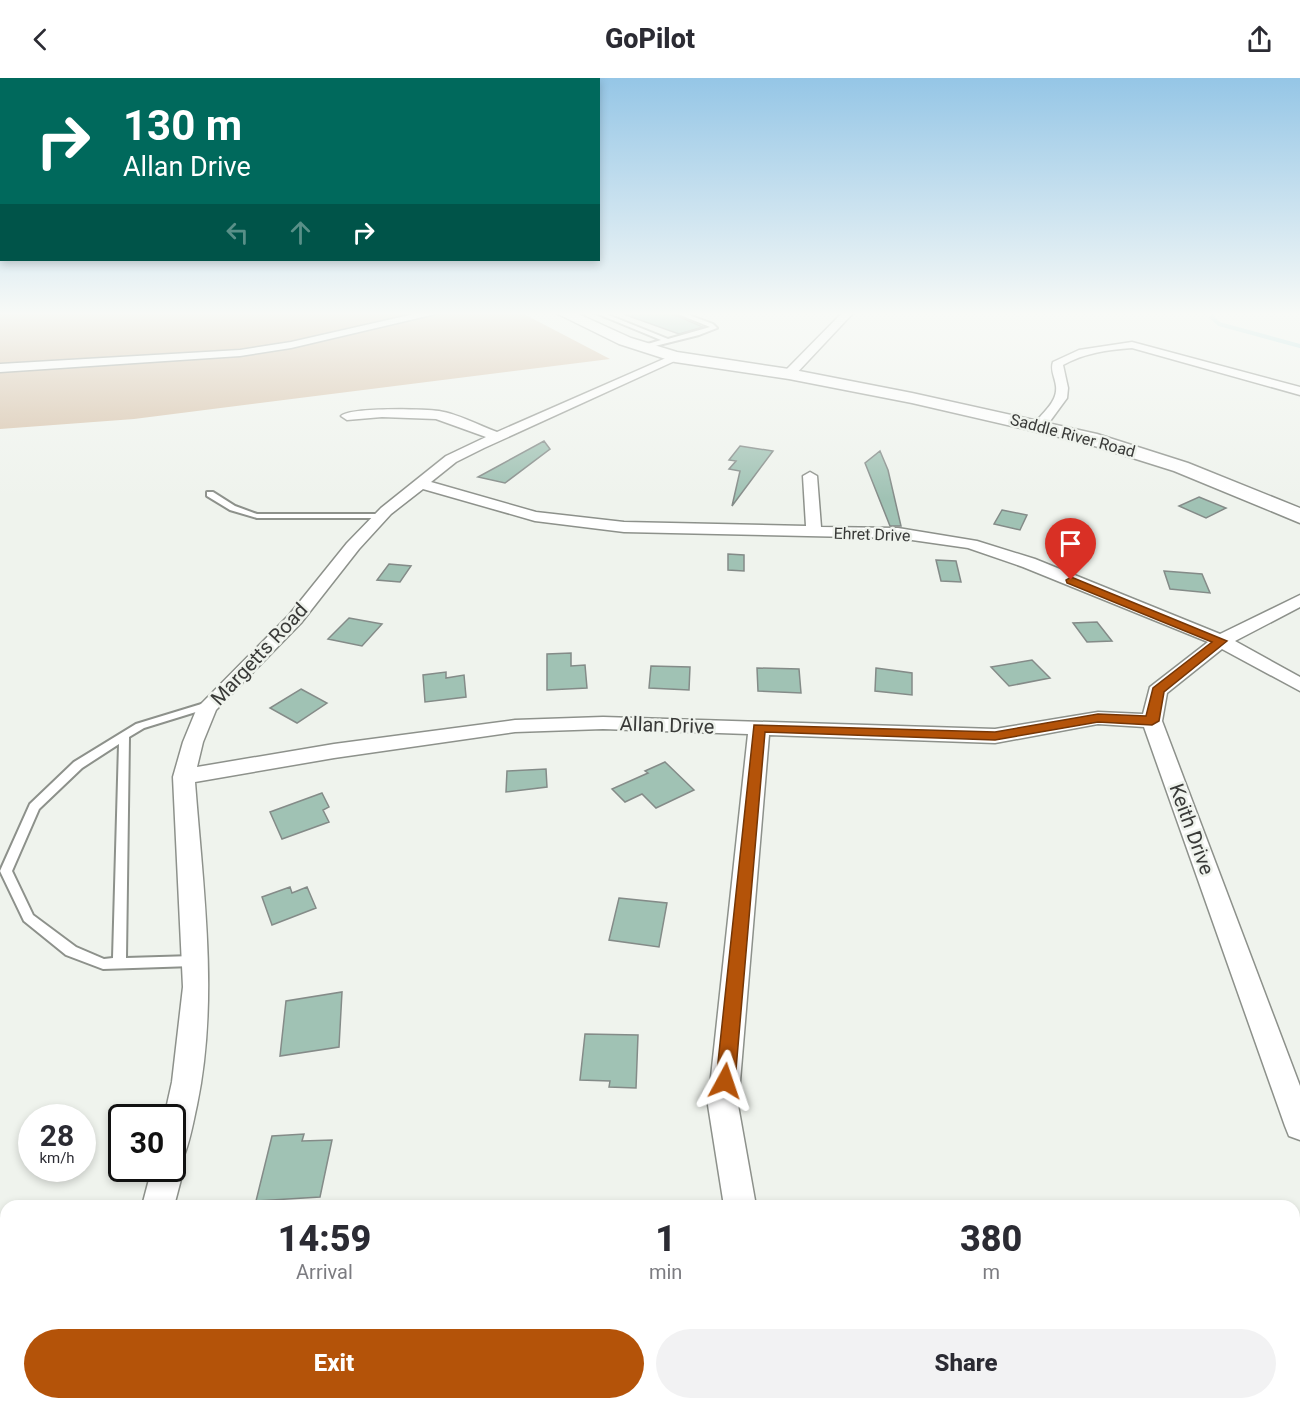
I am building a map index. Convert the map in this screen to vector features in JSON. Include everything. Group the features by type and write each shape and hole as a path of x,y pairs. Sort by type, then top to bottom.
{"main road":[{"name":"Saddle River Road","path":"790,374 1040,425 1140,452 1300,516"}],"street":[{"name":"Margetts Road","path":"182,1104 187,1083 196,987 184,777 193,742 207,708 295,619 353,546 381,516 419,483 451,459 621,374"},
{"path":"1040,425 1060,400 1062,388 1057,374"},
{"path":"1236,374 1300,392"},
{"path":"347,416 382,413 438,415 498,437"},
{"path":"810,476 814,532"},
{"name":"Ehret Drive","path":"419,483 535,516 624,527 898,533 971,544 1029,563 1221,641 1300,685"},
{"name":"Keith Drive","path":"1300,600 1221,641 1157,691 1152,721 1300,1126"},
{"name":"Allan Drive","path":"184,777 334,751 515,726 603,723 995,736 1098,718 1152,721"},
{"path":"739,1200 723,1105 759,728"},
{"path":"160,1200 164,1182"}],"lane":[{"path":"210,494 225,505 257,516 381,516"},
{"path":"195,961 103,964 71,951 28,918 6,872 34,807 78,765 140,726 212,704"},
{"path":"119,963 124,736"}],"shaded area":[{"path":"0,374 490,374 134,419 0,429"}],"building":[{"path":"544,441 550,449 505,483 478,477"},
{"path":"740,446 773,451 732,506 740,471 729,469 736,461 729,460"},
{"path":"880,451 888,470 901,526 890,526 865,463"},
{"path":"1199,497 1226,508 1206,518 1179,506"},
{"path":"1002,510 1027,515 1020,530 994,524"},
{"path":"728,554 744,555 744,571 728,570"},
{"path":"936,560 956,561 961,582 941,581"},
{"path":"389,564 411,566 400,582 377,580"},
{"path":"1164,571 1202,574 1210,593 1170,589"},
{"path":"349,618 382,624 362,646 328,639"},
{"path":"1097,622 1112,641 1087,642 1073,623"},
{"path":"571,653 571,666 585,665 587,688 547,690 547,654"},
{"path":"1032,660 1050,678 1009,686 991,667"},
{"path":"651,666 690,667 689,690 649,688"},
{"path":"757,668 799,669 801,693 758,691"},
{"path":"876,668 912,673 912,695 875,691"},
{"path":"446,672 446,678 464,675 466,697 425,702 423,675"},
{"path":"301,689 327,703 297,723 270,708"},
{"path":"665,762 694,790 656,808 642,794 625,802 612,789 648,773 645,771"},
{"path":"546,769 547,787 506,792 507,771"},
{"path":"322,793 329,807 323,810 329,822 282,839 270,812"},
{"path":"290,887 292,893 307,887 316,908 272,925 262,897"},
{"path":"619,898 667,903 659,947 609,940"},
{"path":"342,992 339,1047 280,1056 286,1001"},
{"path":"585,1034 638,1035 636,1088 609,1087 610,1081 580,1080"},
{"path":"304,1134 302,1141 332,1140 320,1197 256,1200 272,1136"}],"route":[{"path":"725,1081 759,728 995,736 1098,718 1152,721 1157,691 1221,641 1071,580"}]}
